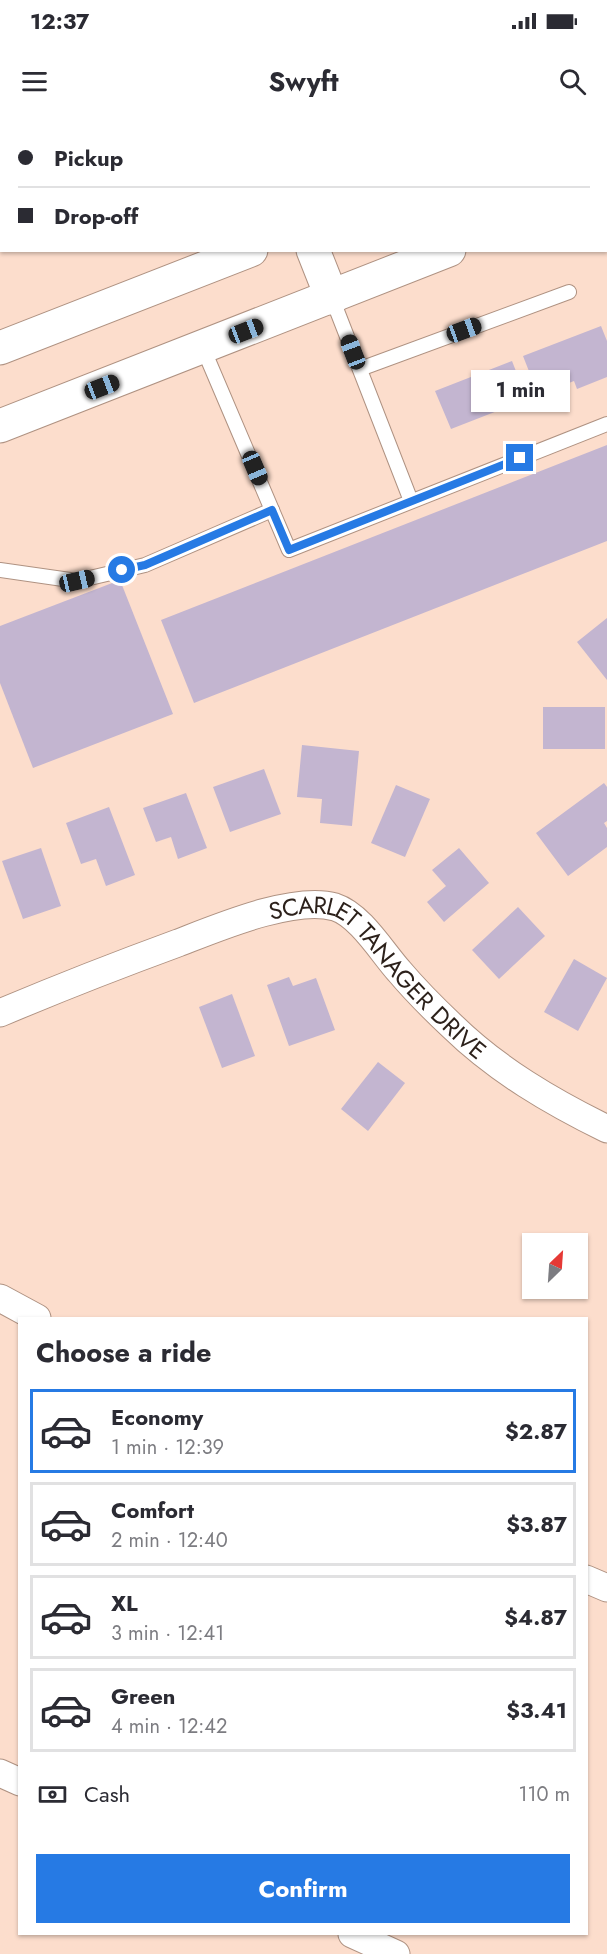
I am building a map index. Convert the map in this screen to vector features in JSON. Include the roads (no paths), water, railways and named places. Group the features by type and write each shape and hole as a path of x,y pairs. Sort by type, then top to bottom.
{"main road":[{"path":"0,348 246,252"},
{"path":"314,252 332,298"},
{"path":"0,426 332,298 444,252"}],"street":[{"name":"SCARLET TANAGER DRIVE","path":"0,1013 107,969 256,914 308,904 336,907 362,924 399,971 454,1028 513,1076 563,1107 607,1129"},
{"path":"0,1298 35,1317"},
{"path":"588,1580 607,1588"},
{"path":"0,1773 18,1781"},
{"path":"354,1935 396,1954"}],"lane":[{"path":"360,369 569,292"},
{"path":"332,298 411,501"},
{"path":"203,348 289,550 607,424"},
{"path":"0,570 77,581 145,565 272,510"}]}
